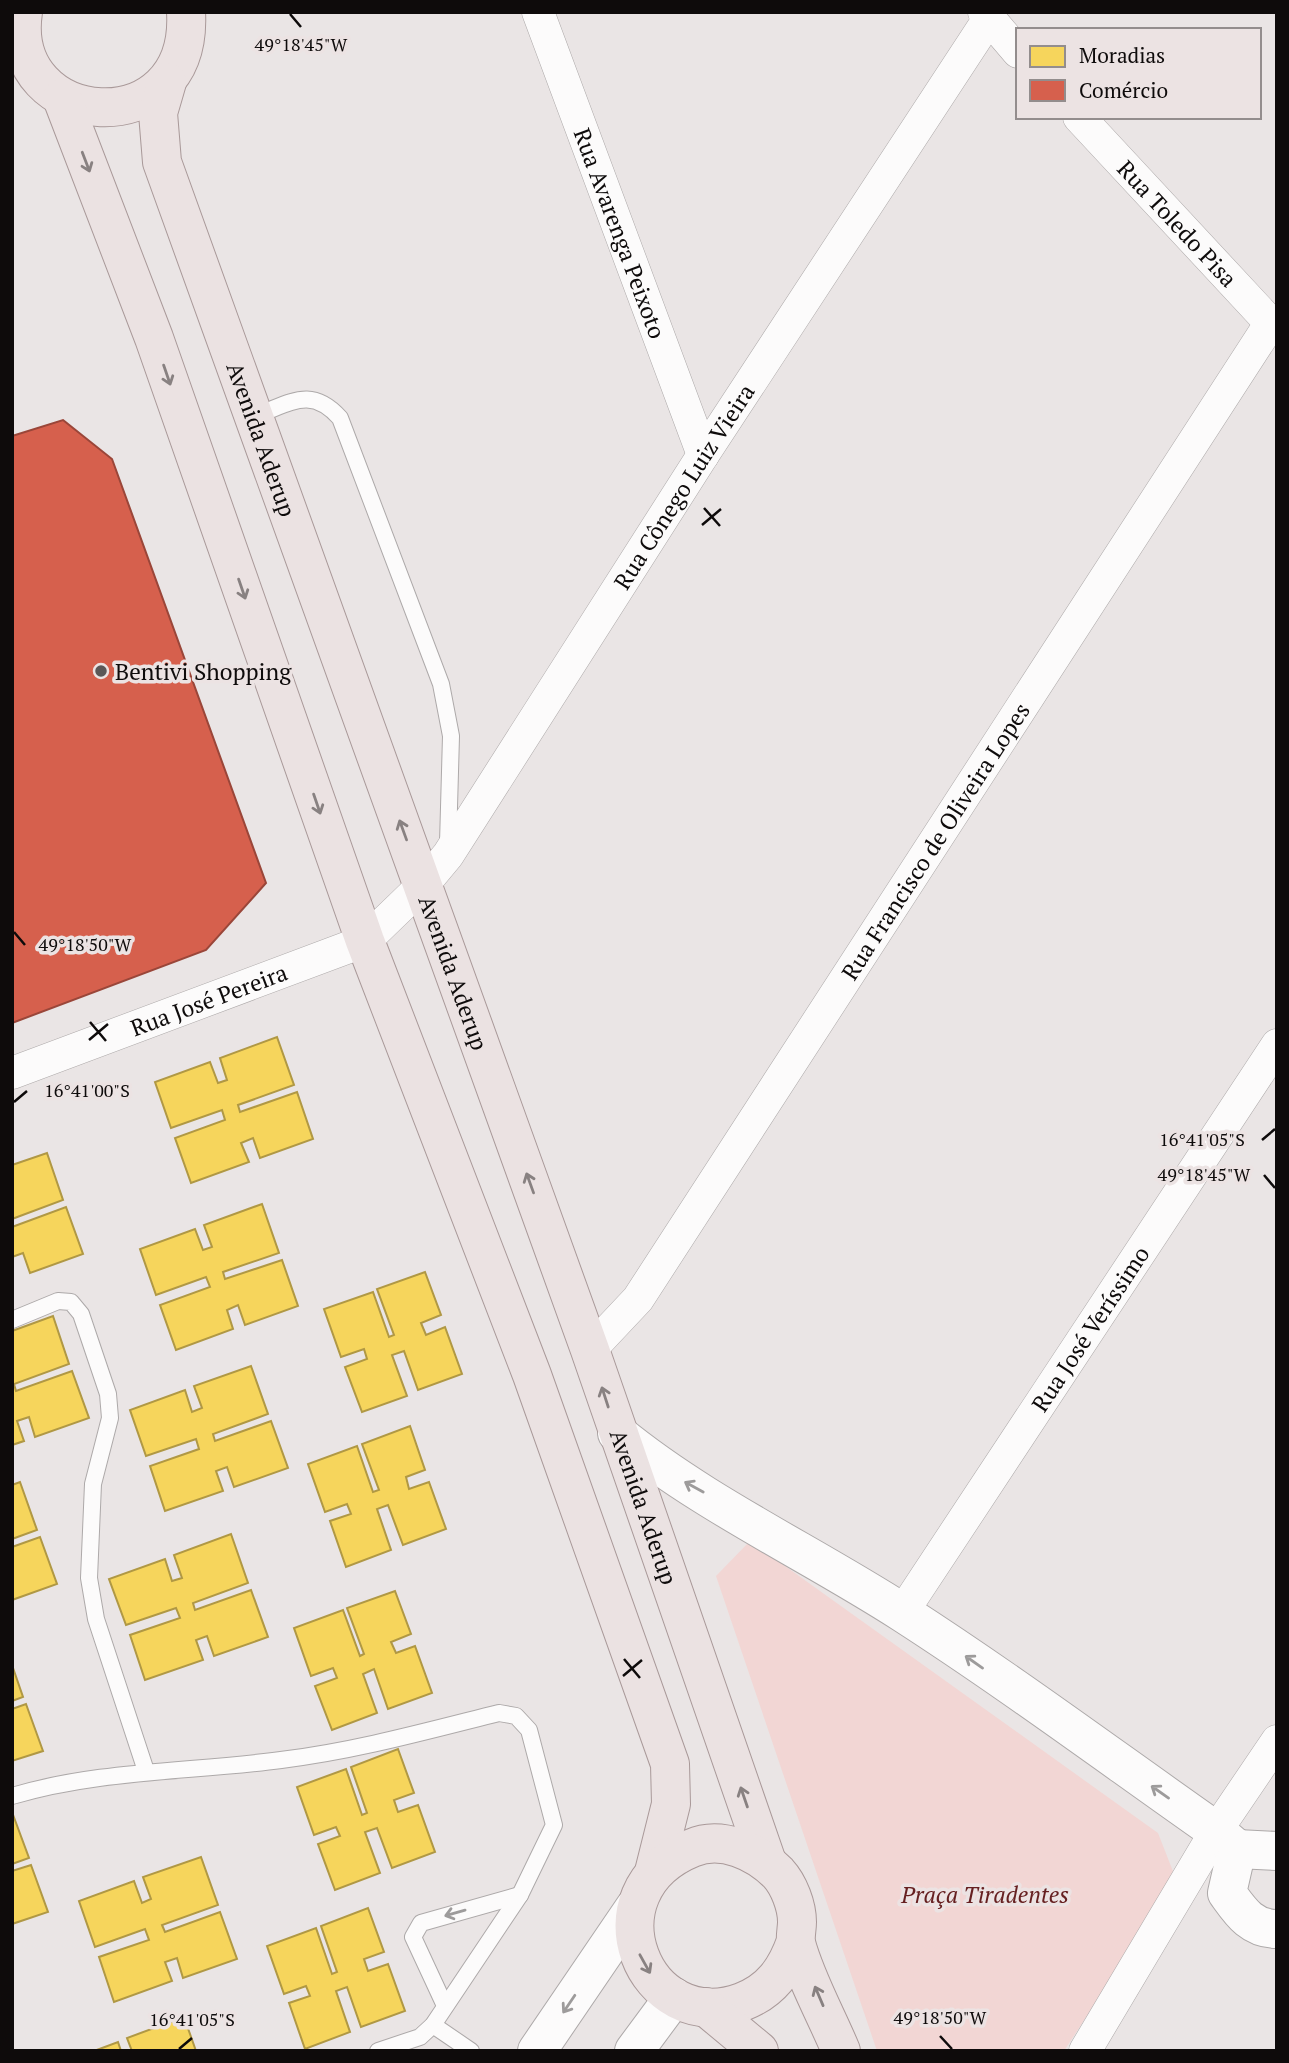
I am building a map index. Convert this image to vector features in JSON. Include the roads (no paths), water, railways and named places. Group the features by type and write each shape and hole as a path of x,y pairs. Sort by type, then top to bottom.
{"main road":[{"name":"Avenida Aderup","path":"23,12 21,26 25,51 157,345 365,941 532,1375 670,1764 671,1804 654,1872 635,1907"},
{"path":"37,80 98,109 136,103 167,82 181,61 195,21"},
{"name":"Avenida Aderup","path":"167,82 158,113 162,162 590,1350 766,1862"},
{"path":"617,1433 660,1468 902,1613 1250,1845 1227,1892 1261,1923"},
{"name":"Avenida Aderup","path":"654,1872 673,1856 696,1846 721,1844 745,1849 766,1862 781,1877 792,1895 797,1918 796,1941 787,1965 773,1984 753,1998 730,2006 690,2002"},
{"path":"635,1907 634,1933 640,1958 653,1980 690,2002 759,2051"},
{"path":"537,2051 635,1907"},
{"name":"Avenida Aderup","path":"796,1941 841,2051"},
{"path":"634,2051 690,2002"}],"street":[{"name":"Rua Avarenga Peixoto","path":"538,12 703,455"},
{"name":"Rua Cônego Luiz Vieira","path":"365,941 423,885 448,855 986,16"},
{"path":"986,16 1016,49"},
{"name":"Rua Toledo Pisa","path":"1081,119 1274,327"},
{"name":"Rua Francisco de Oliveira Lopes","path":"590,1350 638,1299 1274,327"},
{"name":"Rua José Pereira","path":"12,1073 365,941"},
{"name":"Rua José Veríssimo","path":"902,1613 1277,1045"},
{"path":"1085,2051 1250,1845 1277,1741"}],"lane":[{"path":"254,416 307,398 326,402 340,418 441,684 451,736 448,855"},
{"path":"12,1320 58,1301 71,1302 80,1314 108,1394 110,1418 93,1484 89,1578 96,1619 146,1771"},
{"path":"12,1796 146,1771 279,1761 346,1750 499,1713 516,1716 529,1730 554,1825 520,1895 433,2025 420,2037 378,2051"},
{"path":"445,2006 413,1937 415,1930 421,1923 520,1895"},
{"path":"433,2025 471,2051"}],"place":[{"name":"Bentivi Shopping","path":"101,671"}],"park label":[{"name":"Praça Tiradentes","path":"985,1894"}]}
